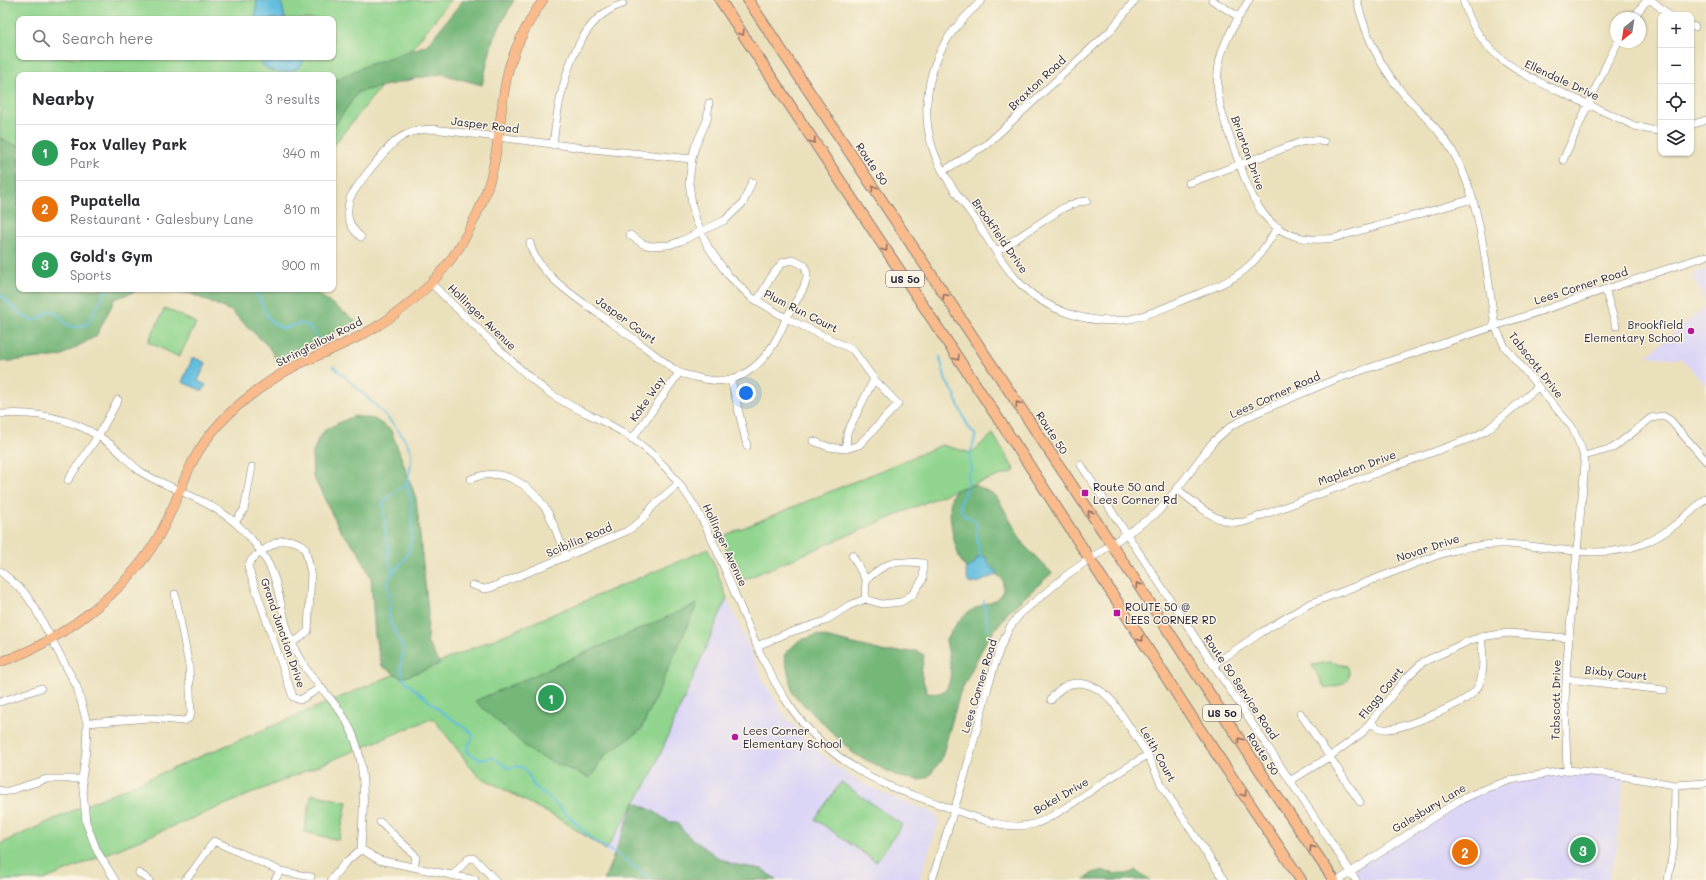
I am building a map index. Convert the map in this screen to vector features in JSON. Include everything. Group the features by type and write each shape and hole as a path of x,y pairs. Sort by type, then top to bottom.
{"highway":[{"name":"US 50","path":"720,0 1090,559 1193,719 1301,880"},
{"name":"Route 50","path":"748,0 1112,545 1188,663 1334,880"}],"main road":[{"name":"Stringfellow Road","path":"0,662 31,651 52,639 86,614 126,580 158,538 195,458 211,433 246,399 295,366 381,324 415,298 431,283 459,248 478,212 490,179 495,159 497,138 510,65 526,27 543,0"}],"street":[{"name":"Brookfield Drive","path":"982,0 950,35 937,58 929,82 927,105 928,127 934,153 943,171 996,252 1017,280 1029,292 1051,306 1085,318 1114,320 1129,319 1157,311 1232,279 1252,263 1278,227"},
{"name":"Braxton Road","path":"943,171 986,145 1111,30 1135,0"},
{"path":"1212,0 1239,17"},
{"name":"Briarton Drive","path":"1249,0 1224,46 1219,65 1217,83 1219,104 1240,165 1255,203 1262,213 1286,232 1302,238 1324,240 1474,199"},
{"name":"Tabscott Drive","path":"1357,0 1367,34 1382,65 1452,150 1469,184 1474,199 1495,326 1505,347 1572,427 1578,438 1584,456 1578,551 1566,679 1565,702 1567,770"},
{"name":"Ellendale Drive","path":"1463,0 1476,30 1496,54 1506,63 1527,77 1642,128 1658,131"},
{"path":"1638,12 1647,0"},
{"path":"1651,0 1665,12"},
{"path":"553,145 558,102 562,85 575,52 599,17 606,11 623,4"},
{"path":"1563,160 1615,48"},
{"name":"Plum Run Court","path":"709,103 707,120 695,147 690,177 690,196 696,220 700,232 708,247 728,275 739,287 757,301 786,318 853,350 874,379 898,404 859,445 846,448"},
{"path":"1694,124 1706,120"},
{"name":"Jasper Road","path":"361,237 351,226 348,220 347,206 350,198 385,151 399,138 414,131 425,129 553,145 692,159"},
{"path":"1189,183 1301,142 1316,140 1324,142"},
{"path":"630,235 643,244 658,247 681,241 726,220 743,203 752,182"},
{"path":"996,252 1063,208 1078,202 1087,201"},
{"name":"Jasper Court","path":"530,243 534,257 539,264 565,289 679,372 715,380 731,379 746,373 758,365 769,354 804,284 807,275 805,266 793,260 783,262 773,274 757,301"},
{"name":"Lees Corner Road","path":"932,880 964,778 988,687 1006,633 1025,609 1068,574 1112,545 1156,513 1177,489 1213,442 1231,426 1243,419 1336,379 1706,256"},
{"name":"Hollinger Avenue","path":"431,283 534,381 569,405 608,424 632,439 656,458 679,483 703,520 771,677 791,710 806,728 829,749 860,772 881,783 954,809"},
{"path":"1605,289 1616,326"},
{"name":"Koke Way","path":"632,439 679,372"},
{"path":"731,379 747,446"},
{"path":"813,441 829,448 846,448 847,433 874,379"},
{"name":"Mapleton Drive","path":"1177,489 1219,520 1232,523 1244,522 1474,437 1487,430 1538,387"},
{"path":"68,480 98,436 118,400"},
{"path":"0,414 22,413 52,416 75,423 110,443 151,479 217,509 235,522 262,552 270,566 277,586 286,628 300,662 337,707 356,742 360,754 364,780 361,849 344,864 331,880"},
{"path":"1584,456 1614,448 1652,418 1658,416 1670,420 1706,461"},
{"name":"Route 50 Service Road","path":"1081,466 1356,880"},
{"path":"235,522 244,510 252,467"},
{"path":"472,479 480,475 494,474 514,480 526,487 536,496 547,512 566,557"},
{"name":"Scibilia Road","path":"472,585 484,589 490,588 634,527 654,505 679,483"},
{"name":"Novar Drive","path":"1213,665 1262,632 1309,604 1438,555 1472,546 1492,544 1578,551 1615,551 1643,544 1664,533 1706,498"},
{"path":"262,552 286,540 298,542 305,548 311,573 308,631 291,643"},
{"name":"Grand Junction Drive","path":"262,552 251,559 248,567 293,697 300,700 304,699 320,688"},
{"path":"852,555 866,580 865,600"},
{"path":"757,646 785,634 825,621 848,606 865,600 882,604 901,602 913,594 923,579 923,563 894,562 879,568 866,580"},
{"path":"0,571 24,592 35,608 77,687 88,723 82,779 84,812 89,832 102,861 115,880"},
{"path":"88,723 150,718 184,721 189,718 191,714 189,666 175,594"},
{"name":"Flagg Court","path":"1290,781 1329,757 1362,733 1404,680 1423,662 1480,637 1508,633 1569,638"},
{"path":"1371,723 1379,729 1387,730 1411,723 1432,716 1463,700 1475,691 1480,679 1483,657 1480,637"},
{"name":"Bixby Court","path":"1566,679 1664,690"},
{"name":"Leith Court","path":"1051,700 1060,689 1074,683 1098,689 1113,702 1148,755 1162,786 1224,880"},
{"path":"0,702 41,688"},
{"path":"1300,713 1360,802"},
{"name":"Bokel Drive","path":"954,809 999,824 1014,826 1031,825 1048,819 1148,755"},
{"name":"Galesbury Lane","path":"1339,880 1435,815 1469,796 1511,780 1567,770 1618,775 1675,785 1706,782"},
{"path":"0,790 5,792 47,779 82,779"},
{"path":"1668,880 1674,844 1675,785"},
{"path":"380,822 414,854 416,858 414,866"},
{"path":"185,880 214,841 280,872 311,877"},
{"path":"361,849 378,860 453,874 475,880"},
{"path":"453,874 468,859 472,858 475,859 495,880"},
{"path":"275,880 280,872"},
{"path":"139,873 149,880"}],"shaded area":[{"name":"Brookfield Elementary School","path":"1706,269 1706,303 1691,274"},
{"name":"Brookfield Elementary School","path":"1706,306 1706,386 1682,359 1647,356"},
{"name":"Lees Corner Elementary School","path":"727,598 765,684 785,715 805,739 833,764 860,782 936,815 938,824 919,880 647,880 605,851 650,778"},
{"path":"1567,770 1625,777 1620,806 1617,849 1609,880 1356,880 1350,872 1469,795 1547,773"}],"green space":[{"path":"0,0 451,0 336,142 336,72 16,72 16,146 0,138"},
{"path":"463,0 514,0 493,39 482,85 442,74 358,92 336,124 336,80 365,66 427,45"},
{"path":"0,138 16,146 16,292 133,292 115,299 96,336 61,356 0,362"},
{"path":"177,292 316,292 356,321 277,361 268,346 231,311 189,293"},
{"path":"165,308 196,323 179,357 148,342"},
{"path":"354,416 374,419 391,430 416,498 428,612 427,642 440,664 402,678 382,666 375,637 371,578 358,551 340,530 313,476 312,455 319,437 326,429"},
{"path":"993,434 1015,471 955,490 741,581 721,537 942,445 971,453"},
{"path":"974,485 992,493 999,500 1023,544 1052,573 1010,610 986,641 960,693 941,760 929,776 920,780 899,777 853,753 793,694 784,655 798,641 817,635 886,652 916,651 924,655 921,674 927,693 938,693 945,690 949,684 950,676 946,640 957,623 967,613 998,599 1003,591 1003,580 997,574 988,572 973,572 969,570 966,568 958,554 952,531 950,508 951,498 954,492 964,487"},
{"path":"708,549 727,598 650,778 606,850 563,821 477,775 433,718 44,880 0,880 0,844 72,811 395,674 402,678"},
{"path":"697,604 641,730 606,754 590,778 534,754 475,701"},
{"path":"1329,662 1347,666 1349,675 1348,679 1343,683 1325,688 1312,665"},
{"path":"841,782 902,825 876,862 815,819"},
{"path":"312,794 347,802 339,840 304,832"},
{"path":"635,802 655,812 669,822 676,822 688,836 716,856 732,864 762,869 777,880 604,880"},
{"path":"1136,870 1150,880 1084,880 1089,875 1099,872 1127,874"}],"water":[{"path":"257,0 281,0 284,16 255,16"},
{"path":"261,60 304,60 301,65 295,70 282,72 269,70"},
{"path":"193,357 206,363 198,381 206,385 203,391 182,382"},
{"path":"977,557 986,557 990,566 998,572 997,574 980,582 970,584 968,582 966,572 968,567 974,565"}],"waterway":[{"path":"0,294 16,310 31,320 35,320 51,311 56,313 68,326 79,327 87,324 105,292"},
{"path":"255,292 267,315 274,324 283,328 301,323 304,324 311,329 318,339"},
{"path":"940,357 946,381 956,396 955,398 966,423 975,434 970,459"},
{"path":"333,366 365,395 389,420 407,443 411,453 408,479 412,518 412,536 410,547 407,556 389,579 387,584 391,599 389,617 391,625 402,647 403,656 401,671 406,682 442,712 471,732 473,735 467,748 468,753 482,760 492,757 508,768 516,766 524,768 533,785 554,802 594,841 617,854 652,880"},
{"path":"970,460 971,470 967,476 968,484 960,503 962,514 976,521 979,553 981,557"},
{"path":"393,573 388,559 389,550 385,531 383,503 407,483"},
{"path":"984,601 988,630"}],"place":[{"name":"Brookfield Elementary School","path":"1691,331"},
{"name":"Route 50 and Lees Corner Rd","path":"1085,493"},
{"name":"ROUTE 50 @ LEES CORNER RD","path":"1117,613"},
{"name":"Fox Valley Park","path":"551,698"},
{"name":"Lees Corner Elementary School","path":"735,737"},
{"name":"Gold's Gym","path":"1583,850"},
{"name":"Pupatella","path":"1465,852"}]}
